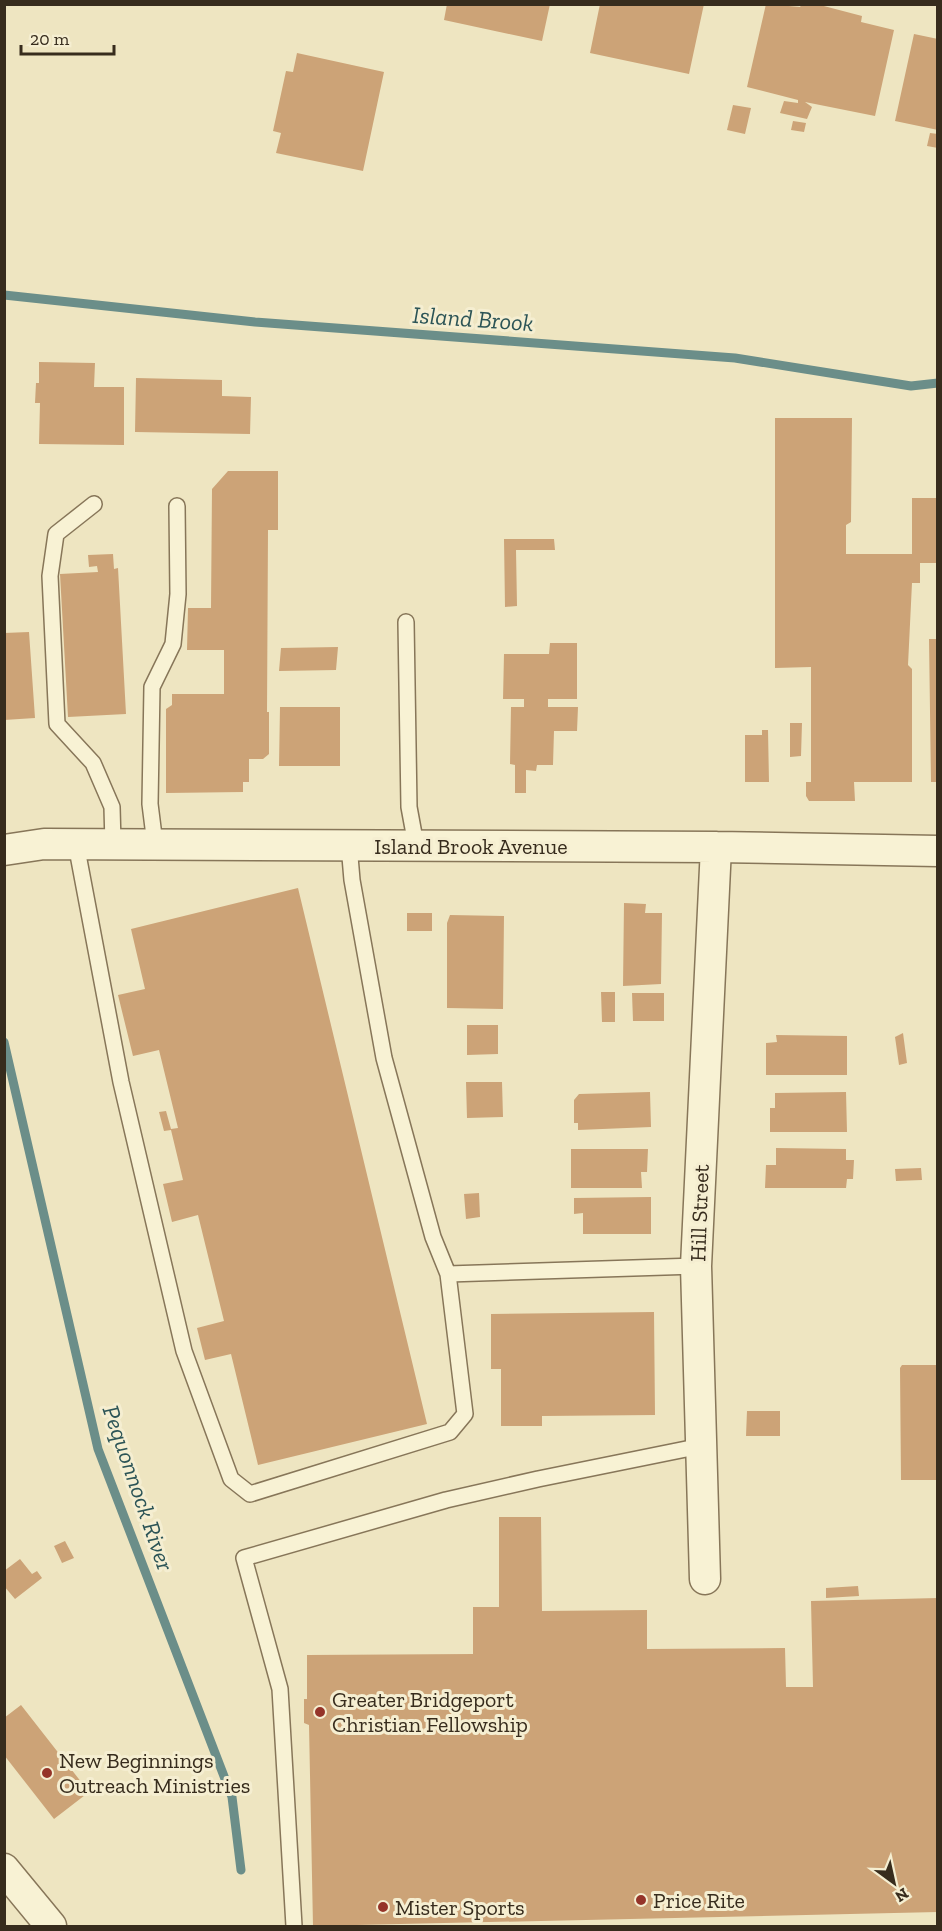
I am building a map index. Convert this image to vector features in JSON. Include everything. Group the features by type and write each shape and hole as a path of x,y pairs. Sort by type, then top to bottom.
{"street":[{"name":"Island Brook Avenue","path":"4,850 44,844 155,844 716,847 938,851"},
{"name":"Hill Street","path":"705,1579 696,1266 716,847"},
{"path":"4,1869 51,1926"}],"lane":[{"path":"94,504 56,534 50,576 57,724 93,762 112,807 113,844"},
{"path":"155,844 150,804 152,687 172,644 178,594 177,506"},
{"path":"406,622 409,807 416,845"},
{"path":"76,844 121,1082 184,1351 231,1479 250,1494 450,1432 465,1414 448,1274 433,1237 384,1058 352,880 349,845"},
{"path":"448,1274 696,1266"},
{"path":"294,1926 280,1689 244,1558 446,1500 701,1446"}],"building":[{"path":"447,4 550,4 542,41 444,20"},
{"path":"600,4 704,4 689,74 590,53"},
{"path":"766,4 800,7 802,4 820,5 862,16 861,22 894,30 875,116 805,102 812,107 807,119 780,113 784,101 798,103 798,100 747,87"},
{"path":"914,34 938,39 938,130 895,121"},
{"path":"297,53 384,72 363,171 276,153 281,133 273,131 286,71 293,72"},
{"path":"733,105 751,108 745,134 727,130"},
{"path":"793,121 806,123 804,132 791,130"},
{"path":"930,133 938,134 938,148 927,146"},
{"path":"39,362 95,363 94,387 124,387 124,445 39,444 40,403 35,403 36,383 39,383"},
{"path":"136,378 222,380 222,396 251,397 250,434 135,432"},
{"path":"775,418 852,418 851,522 846,525 846,554 912,554 912,498 938,498 938,563 920,563 920,583 912,583 908,665 912,669 912,782 854,782 855,801 809,801 806,796 806,782 811,782 811,667 775,668"},
{"path":"228,471 278,471 278,530 268,530 267,712 269,712 269,754 263,759 249,759 249,782 243,782 243,792 166,793 166,709 172,705 172,694 224,694 224,650 187,650 188,608 211,608 212,489"},
{"path":"504,539 554,539 555,550 516,550 517,606 505,607"},
{"path":"113,554 114,569 118,568 126,714 68,717 60,574 98,572 97,566 89,567 88,555"},
{"path":"29,632 35,718 4,720 4,633"},
{"path":"929,639 938,639 938,782 931,782"},
{"path":"550,643 577,643 577,699 548,699 548,707 578,707 577,731 554,731 553,765 537,765 536,771 526,770 526,793 515,793 515,765 510,764 511,707 524,707 524,699 503,699 504,654 549,654"},
{"path":"338,647 336,670 279,671 281,648"},
{"path":"280,707 340,707 340,766 279,766"},
{"path":"790,723 802,723 801,756 790,757"},
{"path":"762,730 768,730 769,782 745,782 745,735 762,735"},
{"path":"298,888 427,1424 258,1465 231,1354 205,1360 197,1328 224,1321 198,1215 172,1222 163,1184 183,1180 171,1130 164,1131 159,1112 166,1111 171,1129 178,1128 159,1050 133,1056 118,995 145,989 131,929"},
{"path":"624,903 646,904 645,913 662,913 661,984 623,986"},
{"path":"407,913 432,913 432,931 407,931"},
{"path":"450,915 504,916 503,1009 447,1008 447,923"},
{"path":"601,992 615,992 615,1022 602,1022"},
{"path":"632,993 664,993 664,1021 633,1021"},
{"path":"467,1025 498,1025 498,1054 467,1055"},
{"path":"903,1033 907,1063 899,1065 895,1037"},
{"path":"776,1035 847,1036 847,1075 766,1075 766,1043 777,1042"},
{"path":"466,1082 502,1082 503,1117 467,1118"},
{"path":"650,1092 651,1127 578,1130 578,1123 574,1123 574,1100 579,1094"},
{"path":"846,1092 847,1132 770,1132 770,1108 775,1108 775,1093"},
{"path":"776,1148 846,1149 846,1160 854,1160 853,1179 847,1179 846,1188 765,1188 766,1165 776,1165"},
{"path":"571,1149 648,1149 647,1172 641,1172 642,1188 571,1188"},
{"path":"921,1168 922,1180 896,1181 895,1169"},
{"path":"479,1193 480,1217 466,1219 464,1194"},
{"path":"651,1197 651,1234 583,1234 583,1213 574,1214 574,1198"},
{"path":"654,1312 655,1415 542,1416 542,1426 501,1426 501,1369 491,1369 491,1314"},
{"path":"902,1365 938,1365 938,1480 901,1480 900,1368"},
{"path":"747,1411 780,1411 780,1436 746,1436"},
{"path":"499,1517 541,1517 542,1611 647,1610 647,1649 785,1648 786,1687 813,1687 811,1601 938,1598 938,1912 313,1926 309,1725 304,1723 304,1699 307,1699 307,1655 473,1654 473,1607 499,1607"},
{"path":"65,1541 74,1558 62,1563 54,1546"},
{"path":"20,1559 32,1574 37,1571 42,1578 15,1599 4,1586 4,1571"},
{"path":"858,1586 859,1596 826,1598 826,1588"},
{"name":"New Beginnings Outreach Ministries","path":"21,1705 89,1792 54,1819 4,1755 4,1718"}],"waterway":[{"name":"Island Brook","path":"4,295 255,322 735,358 911,386 938,383"},
{"name":"Pequonnock River","path":"4,1042 98,1449 232,1797 241,1870"}],"place":[{"name":"Greater Bridgeport Christian Fellowship","path":"320,1712"},
{"name":"New Beginnings Outreach Ministries","path":"47,1773"},
{"name":"Price Rite","path":"641,1900"},
{"name":"Mister Sports","path":"383,1907"}]}
